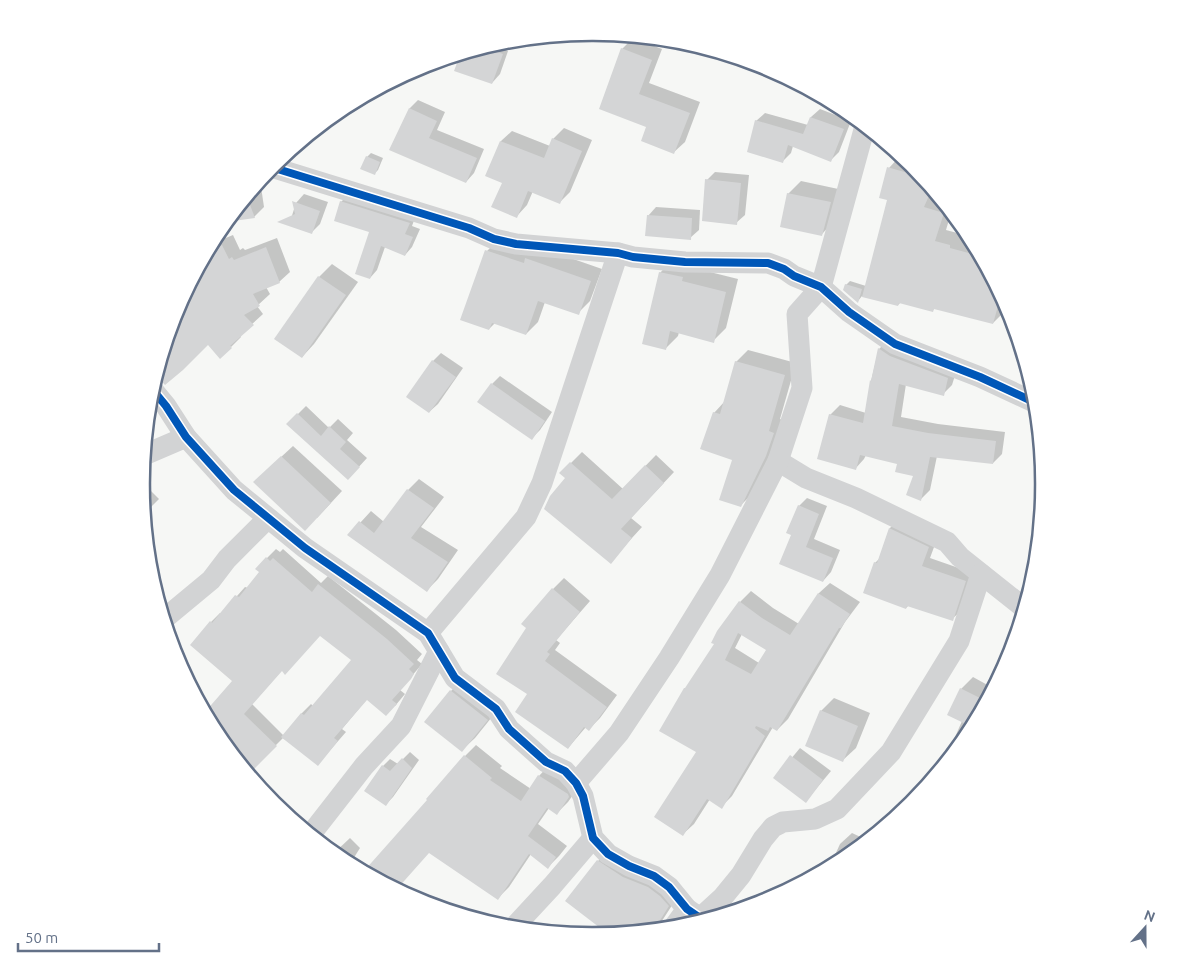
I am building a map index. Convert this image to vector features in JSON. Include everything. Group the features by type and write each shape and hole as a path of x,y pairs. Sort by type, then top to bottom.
{"street":[{"path":"576,783 619,733 669,658 720,575 778,461 802,388 797,314 821,287 862,133"},
{"path":"279,171 469,228 494,239 516,244 618,253 633,257 685,262 768,263 821,287 850,312 895,344 980,376 1027,399"},
{"path":"315,829 364,766 401,726 433,642 526,517 542,484 618,253"},
{"path":"158,397 186,437 234,490 305,548 433,642 456,678 496,709 509,729 546,762 565,771 576,783 582,796 593,838 608,854 629,866 654,876 669,887 696,914"},
{"path":"151,452 186,437"},
{"path":"778,461 806,478 856,498 946,542 960,557 997,584 1019,603"},
{"path":"170,614 212,580 227,559 267,518"},
{"path":"701,913 723,897 773,827 783,822 815,819 836,809 891,752 959,642 981,574"},
{"path":"520,920 593,838"}],"building":[{"path":"621,48 652,60 639,94 690,113 674,154 641,141 646,127 599,109"},
{"path":"497,52 503,54 492,84 454,71 457,63"},
{"path":"409,108 437,121 429,138 477,158 466,183 389,150"},
{"path":"810,117 844,129 831,162 788,145 783,163 747,152 755,120 803,134"},
{"path":"552,138 582,151 560,204 528,191 517,218 491,207 502,183 485,176 500,141 544,158"},
{"path":"366,156 380,162 375,175 360,169"},
{"path":"887,167 908,173 925,192 929,196 924,207 944,214 935,241 950,245 950,248 970,253 990,288 998,306 993,324 934,309 933,312 899,303 898,306 862,297 887,200 879,198"},
{"path":"705,179 741,183 737,225 702,221"},
{"path":"787,193 831,202 822,236 780,227"},
{"path":"292,201 320,211 312,234 277,222 295,214"},
{"path":"340,201 410,223 405,234 413,237 405,256 381,246 370,279 355,274 369,232 334,221"},
{"path":"250,204 255,218 236,221"},
{"path":"647,215 692,218 691,240 645,236"},
{"path":"222,245 229,259 232,257 234,260 266,247 280,283 253,294 260,306 244,315 254,325 230,346 232,348 220,359 208,345 165,385 162,382 165,369 183,315 195,288 219,246"},
{"path":"485,250 524,263 525,258 591,281 579,315 538,301 526,335 492,323 489,330 460,320"},
{"path":"659,272 683,277 682,281 726,292 714,343 670,331 666,350 642,344"},
{"path":"318,276 346,295 302,358 274,339"},
{"path":"845,284 862,289 858,303 843,290"},
{"path":"878,348 890,356 948,378 944,396 899,384 892,426 928,433 996,441 993,464 930,457 921,501 906,495 913,476 895,472 897,464 860,455 856,470 817,459 829,414 863,423 870,380"},
{"path":"432,360 456,377 429,413 406,397"},
{"path":"735,361 785,375 769,431 774,433 766,456 741,507 719,500 732,460 700,449 713,412 720,414"},
{"path":"491,383 545,421 532,440 477,402"},
{"path":"297,413 321,436 329,426 346,442 340,449 360,467 348,480 286,424"},
{"path":"281,456 331,503 305,531 253,482"},
{"path":"570,462 612,499 645,465 664,483 621,529 632,538 611,564 544,509 550,496 565,478 559,473"},
{"path":"407,489 434,508 411,538 448,562 427,592 347,535 359,521 374,533"},
{"path":"798,505 819,514 806,547 833,558 823,582 779,564 791,535 786,533"},
{"path":"889,528 929,547 922,566 966,581 953,621 907,606 906,609 863,593 874,562 877,563"},
{"path":"266,557 270,561 273,558 312,592 318,584 387,639 414,664 409,669 414,674 392,700 397,704 386,716 367,700 334,738 338,741 318,766 281,737 301,713 304,715 351,660 320,636 285,675 282,671 244,714 277,746 254,769 224,730 210,706 232,681 190,645 210,621 212,623 235,595 239,597 259,572 255,569"},
{"path":"552,588 580,612 547,652 550,654 545,661 607,707 589,731 584,727 568,749 515,712 527,694 496,674 526,628 521,624"},
{"path":"818,593 850,614 841,628 839,628 777,731 770,727 768,731 756,726 755,728 765,736 722,809 707,799 683,836 654,817 696,752 659,731 684,688 714,644 711,643 717,631 739,601 790,635","holes":["738,633 766,650 751,674 725,660"]},
{"path":"960,688 980,698 965,724 947,715"},
{"path":"450,690 488,720 462,752 424,722"},
{"path":"820,710 858,726 843,762 805,746"},
{"path":"464,755 492,778 490,780 521,801 538,775 568,794 569,797 557,815 547,808 528,836 556,857 548,869 529,854 498,900 429,853 402,883 369,866"},
{"path":"790,755 823,780 806,803 773,778"},
{"path":"402,758 412,768 386,806 364,791 382,765 390,771"},
{"path":"597,860 623,877 648,887 669,906 659,921 599,927 565,901"}],"cycle path":[{"path":"280,170 469,228 494,239 516,244 618,253 633,257 685,262 768,263 821,287 849,312 895,344 980,377 1027,399"},
{"path":"158,397 186,437 234,490 305,548 428,633 455,678 496,709 509,729 546,762 565,771 576,783 583,796 593,838 608,854 629,866 654,876 669,887 687,909 695,915"}]}
